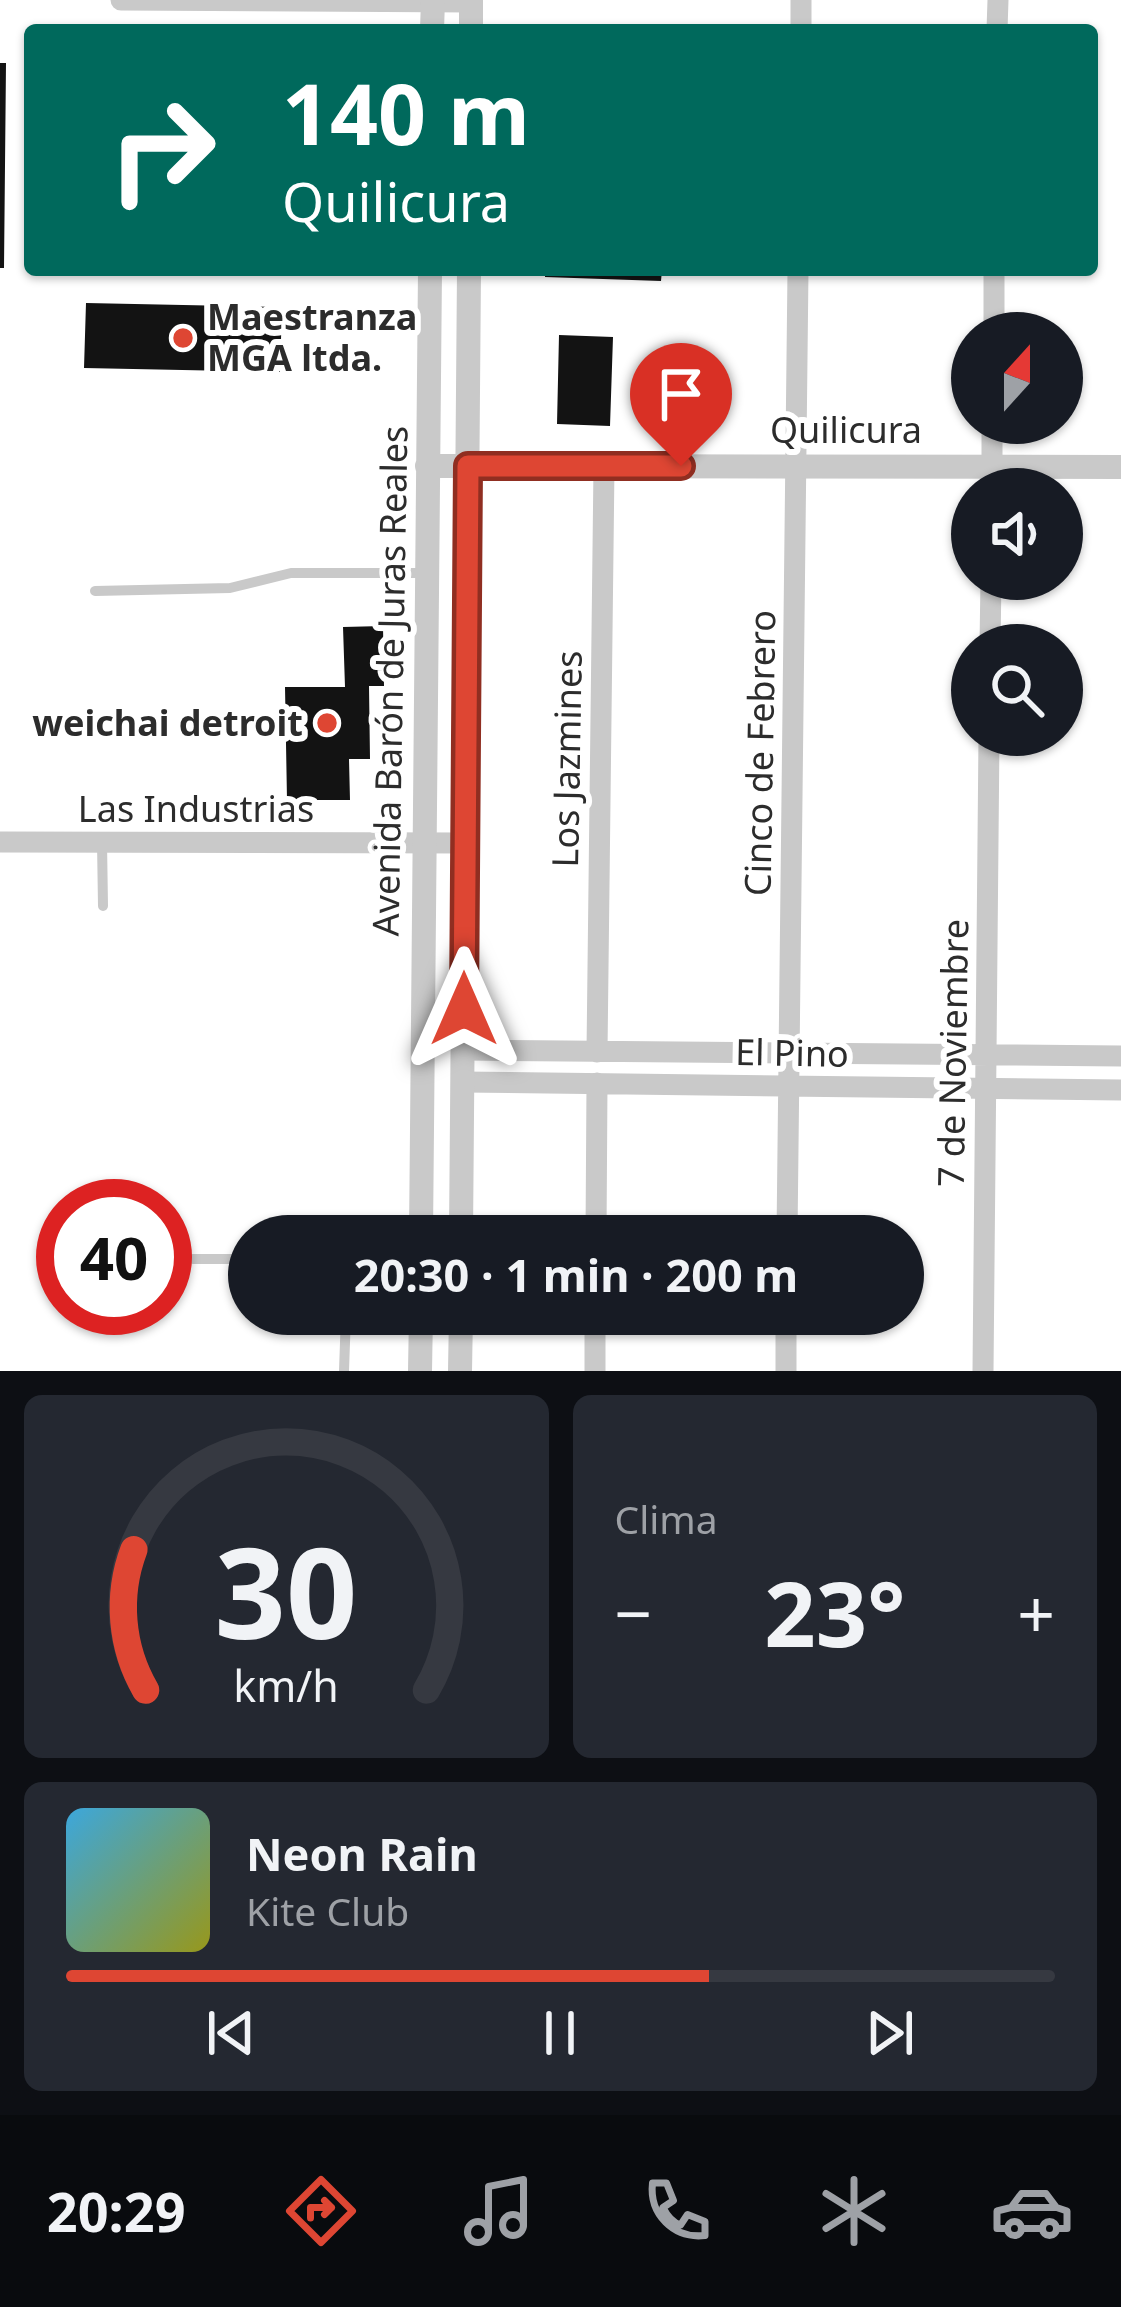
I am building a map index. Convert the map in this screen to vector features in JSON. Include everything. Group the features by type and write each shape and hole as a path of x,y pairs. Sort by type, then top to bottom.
{"street":[{"path":"121,0 471,1"},
{"name":"Avenida Barón de Juras Reales","path":"421,1215 430,276"},
{"name":"Avenida Barón de Juras Reales","path":"461,1215 470,276"},
{"name":"Cinco de Febrero","path":"787,1215 798,276"},
{"path":"994,276 994,312"},
{"name":"Quilicura","path":"427,466 796,466 951,475"},
{"name":"Los Jazmines","path":"597,1052 604,466"},
{"name":"Quilicura","path":"1083,470 1121,467"},
{"name":"7 de Noviembre","path":"983,1371 989,756"},
{"name":"Las Industrias","path":"0,842 465,843"},
{"name":"El Pino","path":"463,1050 1121,1056"},
{"name":"El Pino","path":"463,1082 1121,1090"},
{"path":"596,1215 597,1083"},
{"path":"420,1371 421,1335"},
{"path":"460,1371 461,1335"},
{"path":"595,1335 595,1371"},
{"path":"786,1335 786,1371"}],"lane":[{"path":"95,591 230,588 291,572 426,573"},
{"path":"102,842 104,906"},
{"path":"193,1259 228,1259"},
{"path":"344,1371 345,1335"}],"building":[{"path":"0,63 6,63 4,268 0,268"},
{"path":"545,276 661,276 661,281"},
{"name":"Maestranza MGA ltda.","path":"86,303 282,307 280,372 84,368"},
{"path":"559,335 613,337 610,426 557,424"},
{"name":"weichai detroit","path":"383,626 384,686 369,686 370,759 349,759 350,800 287,800 285,687 345,687 343,627"}],"place":[{"name":"Maestranza MGA ltda.","path":"183,338"},
{"name":"weichai detroit","path":"327,723"}],"route":[{"path":"464,1009 468,466 681,466"}]}
